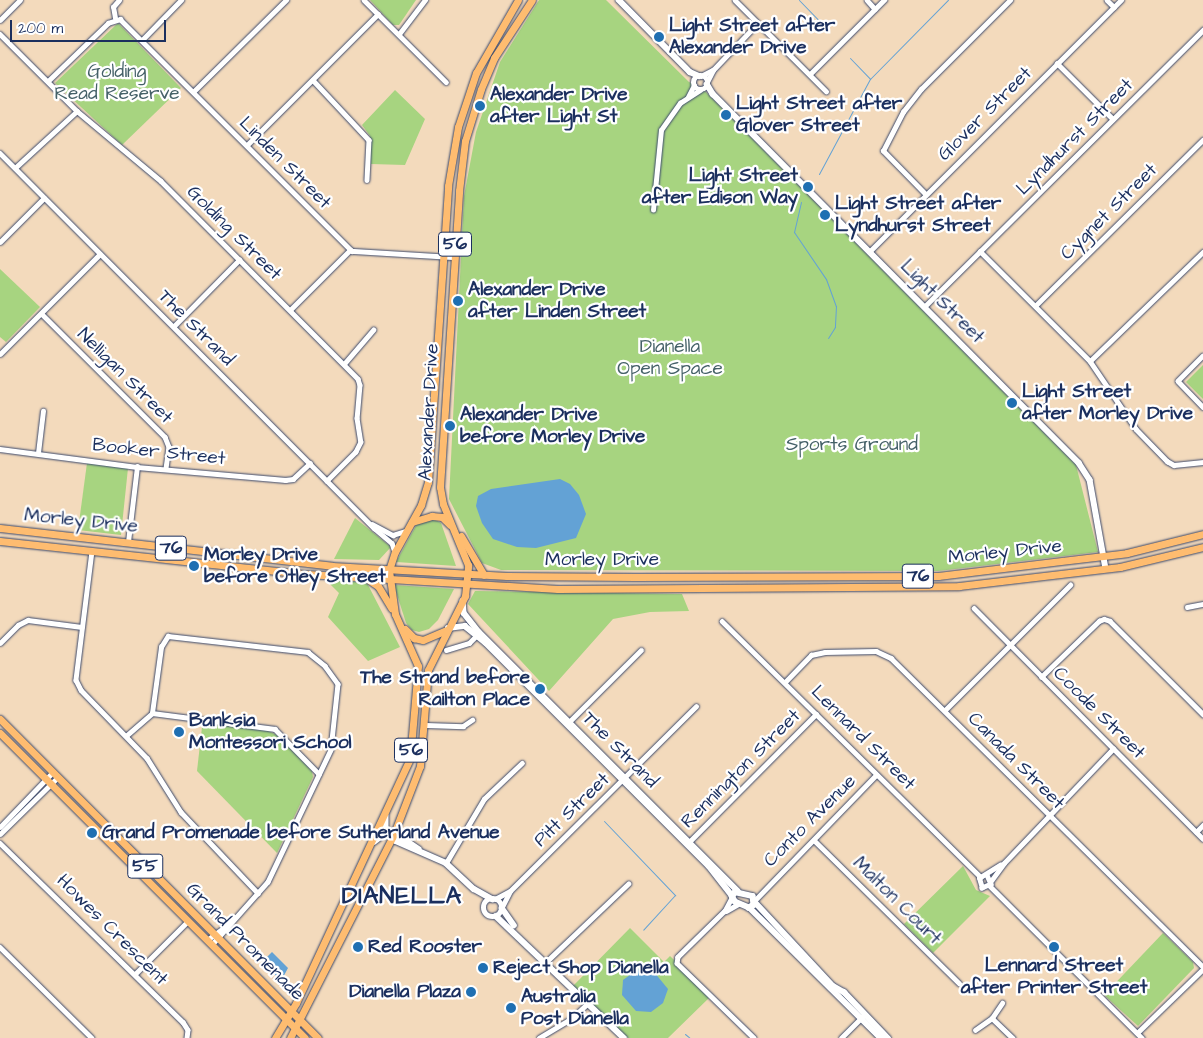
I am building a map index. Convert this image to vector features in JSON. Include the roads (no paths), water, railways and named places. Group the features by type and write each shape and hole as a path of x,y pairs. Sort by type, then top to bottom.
{"main road":[{"name":"Alexander Drive","path":"276,1038 374,842 405,774 413,735 418,666 396,614 389,570 395,552 412,522 428,482 450,167 462,111 480,64 518,0"},
{"name":"Alexander Drive","path":"290,1038 393,836 420,766 426,725 428,670 448,628 464,601 468,574 465,555 443,504 440,478 462,160 469,126 494,58 532,0"},
{"name":"56","path":"412,522 435,516 442,518 465,540 484,574"},
{"name":"Morley Drive","path":"0,528 389,570 468,574 938,576 1103,557 1203,534"},
{"path":"46,546 47,534"},
{"name":"Morley Drive","path":"0,541 366,578 558,589 932,588 1106,569 1203,547"},
{"path":"366,578 378,586 396,614"},
{"name":"56","path":"399,622 414,638 423,640 448,628"},
{"name":"Grand Promenade","path":"0,719 318,1038"},
{"name":"Grand Promenade","path":"0,733 305,1038"},
{"path":"101,834 107,828"}],"street":[{"path":"0,20 20,0"},
{"path":"48,81 115,18 114,7 119,0"},
{"path":"142,40 182,0"},
{"path":"193,92 286,0"},
{"path":"364,0 446,82"},
{"path":"399,34 425,0"},
{"path":"619,0 690,72 700,76 704,86"},
{"path":"735,0 826,91"},
{"path":"867,0 875,8"},
{"path":"810,74 884,0"},
{"path":"925,194 883,151 903,112 921,89 1010,0"},
{"path":"1107,0 1114,7"},
{"name":"Glover Street","path":"870,251 1121,0"},
{"path":"247,145 378,14"},
{"name":"Linden Street","path":"115,18 124,23 142,40 350,250"},
{"path":"688,97 704,86 713,70 758,24"},
{"name":"Lyndhurst Street","path":"925,306 1203,30"},
{"name":"Golding Street","path":"0,34 77,111 161,181 344,364 360,386 358,418 361,442 356,452 327,481"},
{"path":"1057,63 1113,119"},
{"path":"653,210 661,130 688,97 700,76 713,70"},
{"path":"690,72 694,84"},
{"path":"313,80 369,140 368,180"},
{"path":"694,84 704,86"},
{"name":"Light Street","path":"704,86 925,306 1083,467 1090,480 1106,569"},
{"path":"15,168 77,111"},
{"name":"Cygnet Street","path":"1035,306 1203,140"},
{"name":"The Strand","path":"0,153 370,524 392,543 395,552"},
{"path":"0,242 44,198"},
{"path":"290,310 350,250 454,258"},
{"path":"980,251 1090,361 1136,428 1167,461 1174,465 1203,462"},
{"path":"1090,361 1203,252"},
{"path":"0,354 100,254"},
{"path":"174,326 239,260"},
{"name":"Nelligan Street","path":"42,314 165,437 169,447 166,469"},
{"path":"344,364 373,330"},
{"path":"1203,356 1178,381 1203,407"},
{"path":"38,453 43,411"},
{"name":"Booker Street","path":"0,449 137,466 285,480 293,479 310,464"},
{"path":"128,542 137,466"},
{"name":"The Strand","path":"370,524 393,535 406,531"},
{"path":"92,551 76,680 81,690 147,758 181,812 258,893"},
{"path":"944,710 1070,585"},
{"name":"The Strand","path":"464,601 464,613 478,634 689,843 722,879 738,904"},
{"path":"1187,607 1203,604"},
{"name":"Coode Street","path":"974,608 1009,646 1203,839"},
{"path":"0,643 18,625 28,620 82,627"},
{"path":"1041,677 1099,620 1110,620 1203,714"},
{"name":"Lennard Street","path":"722,621 786,681 876,775 981,877 980,887 991,883"},
{"name":"The Strand","path":"448,628 463,625 478,634"},
{"path":"446,650 469,643 478,634"},
{"path":"126,736 152,713 161,646 168,636 308,652 325,666 338,684 331,750 268,882 210,943"},
{"path":"568,722 641,650"},
{"name":"Canada Street","path":"786,681 811,655 825,652 876,651 891,658 1203,968"},
{"name":"Pitt Street","path":"494,899 510,891 625,779 696,706"},
{"path":"152,713 275,729 319,774"},
{"name":"Rennington Street","path":"689,843 816,714"},
{"path":"426,725 463,726 472,720"},
{"path":"981,877 986,876 1004,862 1113,749"},
{"path":"446,864 484,799 522,763"},
{"path":"0,827 55,775"},
{"name":"Conto Avenue","path":"755,901 765,888 876,775"},
{"path":"0,835 25,804"},
{"path":"386,816 386,828 396,841 420,850 446,864 474,889 494,899 521,935 624,1038"},
{"path":"1196,832 1203,825"},
{"name":"Howes Crescent","path":"0,835 8,847 183,1022 188,1030 187,1038"},
{"path":"374,842 383,835 393,836"},
{"name":"Malton Court","path":"814,840 959,983"},
{"name":"Howes Crescent","path":"0,843 8,847"},
{"path":"991,883 1004,862"},
{"path":"986,876 1142,1038"},
{"path":"547,962 628,884"},
{"name":"Conto Avenue","path":"750,896 765,888"},
{"path":"474,889 487,914 496,916 521,935"},
{"name":"Pitt Street","path":"502,908 510,891"},
{"path":"754,1038 677,963 678,957 724,911 734,895 750,896 881,1038"},
{"path":"485,907 494,899"},
{"path":"750,908 755,901"},
{"path":"724,911 738,904 750,908 863,1017 888,1038"},
{"path":"496,916 502,908"},
{"path":"135,974 188,921"},
{"path":"210,943 216,936"},
{"path":"0,947 92,1038"},
{"path":"1138,1033 1203,968"},
{"path":"539,1038 571,1019 588,1003"},
{"path":"975,1030 992,1018 1002,1003"},
{"path":"841,1038 863,1017"},
{"path":"992,1018 1013,1038"}],"water":[{"path":"560,479 570,484 579,495 586,514 576,538 536,548 517,547 493,539 482,523 476,506 478,496 491,489"},
{"path":"272,952 288,968 281,981 262,962"},
{"path":"641,967 654,972 668,989 663,1003 651,1012 636,1011 622,995 623,980"}],"waterway":[{"path":"799,0 829,31"},
{"path":"819,174 870,79 948,0"},
{"path":"850,58 870,79"},
{"path":"801,202 794,232 826,279 836,306 835,327 828,338"},
{"path":"604,821 675,895 643,930"},
{"path":"685,1034 690,1038"}],"place":[{"name":"Light Street after Alexander Drive","path":"659,37"},
{"name":"Alexander Drive after Light St","path":"480,106"},
{"name":"Light Street after Glover Street","path":"726,115"},
{"name":"Light Street after Edison Way","path":"808,187"},
{"name":"Light Street after Lyndhurst Street","path":"825,215"},
{"name":"Alexander Drive after Linden Street","path":"458,301"},
{"name":"Light Street after Morley Drive","path":"1012,403"},
{"name":"Alexander Drive before Morley Drive","path":"450,426"},
{"name":"Morley Drive before Otley Street","path":"194,566"},
{"name":"The Strand before Railton Place","path":"540,689"},
{"name":"Banksia Montessori School","path":"179,732"},
{"name":"Grand Promenade before Sutherland Avenue","path":"92,833"},
{"name":"Red Rooster","path":"358,947"},
{"name":"Lennard Street after Printer Street","path":"1054,947"},
{"name":"Reject Shop Dianella","path":"483,968"},
{"name":"Dianella Plaza","path":"471,992"},
{"name":"Australia Post Dianella","path":"511,1008"}],"district":[{"name":"DIANELLA","path":"402,897"}],"park label":[{"name":"Golding Read Reserve","path":"117,83"},
{"name":"Dianella Open Space","path":"670,358"},
{"name":"Sports Ground","path":"852,445"}]}
